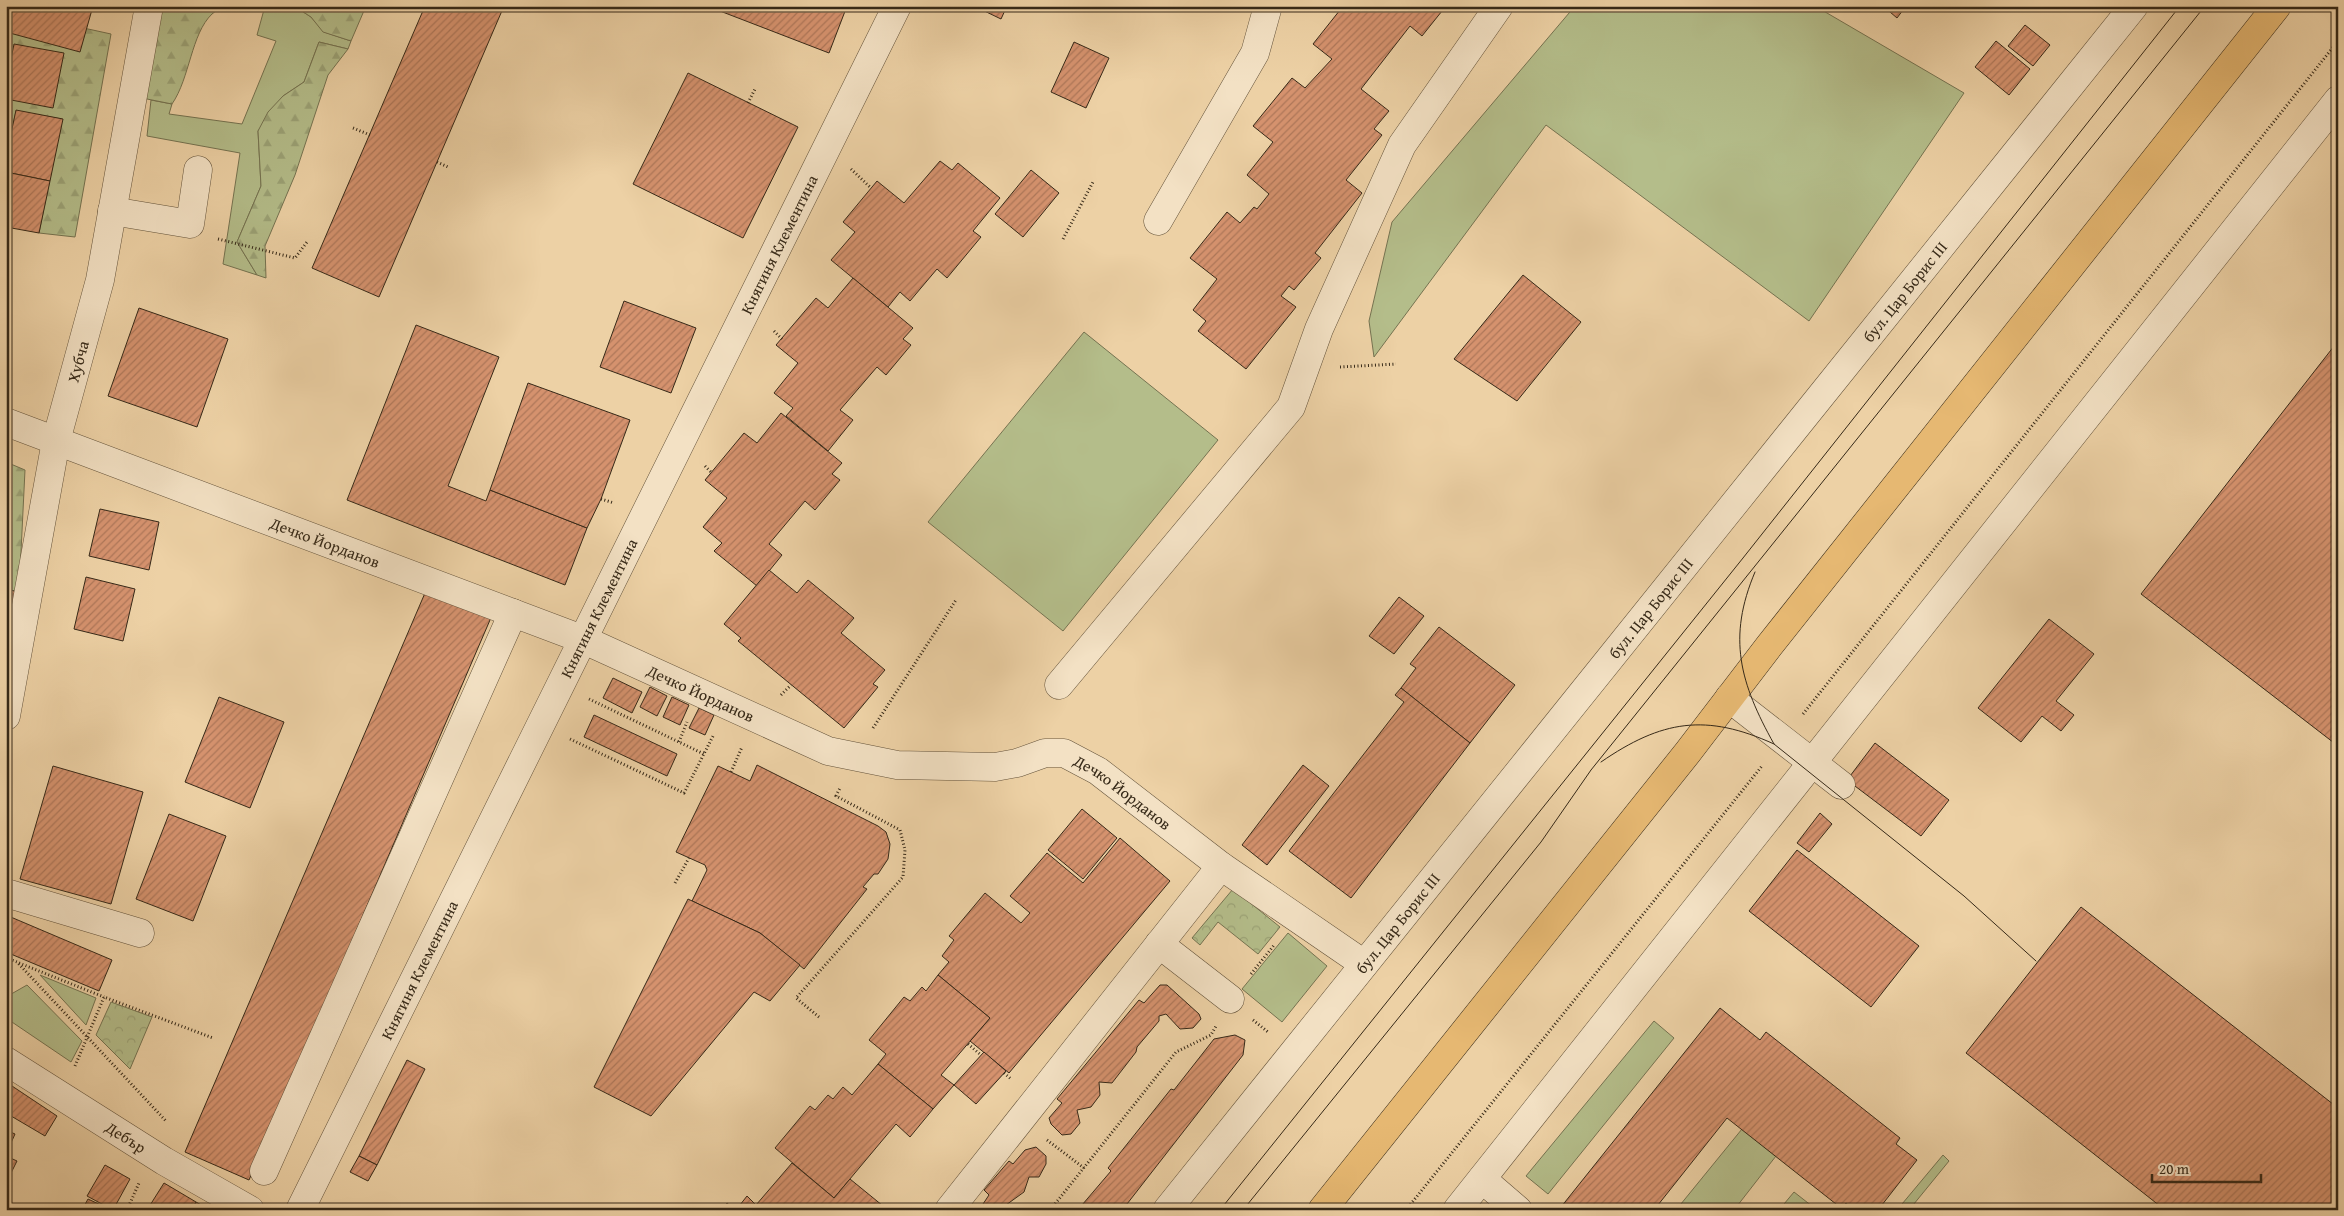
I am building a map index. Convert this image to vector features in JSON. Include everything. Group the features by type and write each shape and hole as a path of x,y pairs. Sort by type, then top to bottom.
{"main road":[{"path":"1322,1210 1688,752 2277,6"}],"street":[{"name":"Хубча","path":"6,716 56,441 100,280 149,6"},
{"name":"Княгиня Клементина","path":"300,1210 897,6"},
{"path":"1158,220 1255,53 1268,6"},
{"path":"1059,685 1291,408 1319,329 1402,145 1499,6"},
{"name":"бул. Цар Борис III","path":"1167,1210 2134,6"},
{"path":"1458,1210 2338,100"},
{"path":"112,211 190,224 198,170"},
{"name":"Дечко Йорданов","path":"6,422 582,639 828,751 897,765 995,768 1017,763 1045,753 1064,753 1098,771 1221,866 1364,964"},
{"path":"264,1170 513,613"},
{"path":"1729,698 1784,738 1841,785"},
{"path":"949,1210 1221,866"},
{"path":"6,893 140,933"},
{"path":"1159,944 1230,999"},
{"name":"Дебър","path":"6,1061 164,1160 250,1210"},
{"path":"1482,1179 1518,1210"}],"path":[{"path":"1406,1210 2338,41"},
{"path":"748,103 755,89"},
{"path":"353,128 370,135"},
{"path":"437,162 448,167"},
{"path":"1063,239 1093,182"},
{"path":"190,224 218,239 295,258 307,242"},
{"path":"1305,370 1396,364"},
{"path":"819,1017 796,998 903,877 905,850 900,830 836,796 854,756 956,600"},
{"path":"560,685 704,754"},
{"path":"540,725 684,793 729,706"},
{"path":"676,883 689,858"},
{"path":"1058,1210 1055,1204 1176,1052 1212,1035 1230,999 1298,917"},
{"path":"6,958 213,1038"},
{"path":"17,962 168,1124"},
{"path":"61,1096 104,997"},
{"path":"968,1044 981,1055"},
{"path":"1020,1120 1084,1168"}],"green space":[{"path":"161,6 225,6 213,13 199,33 183,82 172,104 147,99 140,90"},
{"path":"265,6 294,6 311,17 324,32 351,41 348,49 319,42 304,82 283,96 258,131 261,186 237,242 257,275 223,264 240,153 147,136 151,100 172,104 169,114 242,124 276,41 257,35"},
{"path":"294,6 366,6 351,41 323,32 311,17"},
{"path":"1575,6 1815,6 1964,93 1809,321 1546,125 1374,357 1369,321 1392,222"},
{"path":"6,11 111,34 75,237 39,233 62,119 16,111 6,157"},
{"path":"319,42 348,49 328,75 295,175 265,246 266,278 257,275 237,242 261,186 258,131 268,112 283,96 304,82"},
{"path":"1084,332 1218,440 1063,631 928,522"},
{"path":"6,462 25,470 19,593 6,588"},
{"path":"1233,889 1280,927 1258,954 1218,922 1200,945 1192,938"},
{"path":"1288,933 1327,966 1282,1022 1242,989"},
{"path":"40,975 96,998 86,1025"},
{"path":"27,985 82,1041 71,1062 6,1018 6,997"},
{"path":"111,1002 152,1017 130,1069 96,1035"},
{"path":"1654,1021 1674,1038 1548,1194 1526,1176"},
{"path":"1742,1129 1776,1156 1734,1210 1676,1210"},
{"path":"1943,1155 1949,1161 1909,1210 1897,1210"},
{"path":"1794,1192 1817,1210 1779,1210"}],"building":[{"path":"6,6 93,6 80,52 6,32"},
{"path":"425,6 504,6 379,297 312,268"},
{"path":"707,6 847,6 829,53"},
{"path":"974,6 1007,6 1001,19"},
{"path":"1335,6 1446,6 1422,36 1410,26 1361,89 1389,111 1374,129 1382,135 1346,180 1362,193 1315,253 1321,258 1294,290 1289,286 1281,296 1296,307 1246,369 1198,331 1206,321 1193,310 1217,279 1190,258 1227,212 1240,223 1254,207 1257,209 1269,194 1247,175 1273,142 1253,126 1292,78 1305,88 1332,59 1313,44 1340,10"},
{"path":"1883,6 1906,6 1897,18"},
{"path":"2025,25 2050,45 2033,66 2008,46"},
{"path":"1996,41 2030,69 2009,95 1975,67"},
{"path":"1074,42 1109,58 1086,108 1051,92"},
{"path":"14,44 64,53 53,108 6,99 6,84"},
{"path":"688,73 798,127 743,238 633,184"},
{"path":"16,110 63,119 50,181 6,172 6,157"},
{"path":"940,161 952,170 958,163 1000,198 973,231 981,237 947,278 937,269 910,301 900,292 888,307 831,260 855,232 843,222 877,181 904,203"},
{"path":"1031,170 1059,193 1023,237 995,214"},
{"path":"6,172 50,181 39,233 6,227"},
{"path":"1523,275 1581,322 1517,401 1454,359"},
{"path":"853,278 913,328 903,339 911,345 886,375 877,367 840,410 853,420 828,451 786,416 793,408 774,393 798,363 776,345 816,298 828,308"},
{"path":"624,301 696,328 671,393 600,367"},
{"path":"139,308 228,339 197,427 108,396"},
{"path":"416,325 499,357 448,486 486,501 490,490 587,528 565,585 347,500"},
{"path":"2338,341 2338,746 2141,594"},
{"path":"528,383 630,420 601,499 587,528 490,490"},
{"path":"781,413 842,463 832,474 840,480 815,510 805,501 769,544 782,555 757,586 714,551 722,543 703,527 727,498 705,480 744,433 757,443"},
{"path":"100,509 159,522 149,570 89,556"},
{"path":"769,570 797,593 808,580 854,618 841,633 885,670 873,684 878,687 844,728 738,641 741,638 724,624"},
{"path":"86,577 135,589 123,641 74,629"},
{"path":"428,586 493,613 249,1180 185,1152"},
{"path":"6,588 19,593 6,623"},
{"path":"1399,597 1424,616 1394,654 1369,636"},
{"path":"2049,619 2094,654 2056,701 2074,715 2061,731 2042,716 2021,742 1978,708"},
{"path":"1439,627 1515,685 1470,743 1401,688 1416,668 1410,664"},
{"path":"613,678 642,692 632,713 603,698"},
{"path":"650,687 667,696 657,716 640,707"},
{"path":"1401,688 1470,743 1351,898 1289,851 1404,702 1395,695"},
{"path":"219,697 284,722 250,808 185,782"},
{"path":"672,697 689,705 680,725 663,717"},
{"path":"699,708 714,715 705,735 689,728"},
{"path":"594,715 677,754 667,776 584,737"},
{"path":"1875,743 1949,800 1921,836 1847,780"},
{"path":"757,765 878,826 886,832 890,844 888,859 878,874 874,874 863,887 867,889 804,969 760,933 692,901 707,870 705,865 676,852 718,766 750,781"},
{"path":"1303,765 1329,786 1267,865 1242,845"},
{"path":"53,766 143,792 111,904 20,879"},
{"path":"1082,809 1117,838 1083,879 1048,850"},
{"path":"1820,813 1832,824 1809,852 1797,843"},
{"path":"169,814 226,836 193,921 136,899"},
{"path":"1120,838 1170,881 1009,1073 970,1041 990,1018 938,975 949,962 942,956 954,940 949,936 985,893 1021,923 1030,913 1010,896 1047,853 1083,883"},
{"path":"1797,850 1919,946 1871,1007 1749,911"},
{"path":"688,899 760,933 800,965 770,1001 754,992 651,1116 594,1087"},
{"path":"2081,907 2338,1108 2338,1210 2165,1210 1966,1053"},
{"path":"6,915 112,960 99,991 6,952"},
{"path":"938,975 990,1018 941,1075 954,1085 933,1109 878,1064 886,1054 869,1040 904,997 910,1001 922,987 926,991"},
{"path":"1160,985 1167,985 1199,1014 1201,1019 1193,1028 1180,1029 1166,1014 1159,1016 1159,1021 1137,1047 1136,1052 1112,1083 1099,1082 1100,1095 1091,1107 1077,1110 1080,1123 1071,1134 1062,1135 1051,1124 1049,1118 1062,1103 1057,1099 1139,1000 1144,1003"},
{"path":"1720,1008 1760,1040 1766,1032 1900,1138 1896,1144 1917,1160 1878,1210 1854,1210 1846,1203 1841,1208 1727,1118 1654,1210 1564,1210 1561,1207"},
{"path":"1235,1035 1245,1040 1243,1055 1127,1204 1089,1209 1082,1205 1111,1171 1108,1168 1214,1039"},
{"path":"984,1052 1006,1071 976,1104 954,1085"},
{"path":"407,1060 425,1069 377,1165 359,1156"},
{"path":"878,1064 933,1109 910,1137 896,1124 834,1198 775,1148 810,1106 815,1110 828,1095 833,1099 843,1087 852,1095"},
{"path":"12,1086 57,1116 45,1136 6,1113 6,1095"},
{"path":"6,1130 15,1134 6,1154"},
{"path":"1036,1147 1046,1156 1046,1164 1039,1177 1029,1177 1024,1192 1006,1205 1007,1210 979,1210 989,1195 984,1190 1009,1161 1013,1164 1025,1150"},
{"path":"6,1156 17,1161 6,1183"},
{"path":"359,1156 377,1165 368,1181 350,1172"},
{"path":"792,1163 834,1198 850,1179 888,1210 736,1210 747,1196 756,1205"},
{"path":"105,1165 130,1179 113,1210 87,1196"},
{"path":"164,1183 196,1202 192,1210 147,1210"},
{"path":"88,1199 105,1207 104,1210 82,1210"},
{"path":"196,1202 210,1210 192,1210"},
{"path":"727,1203 735,1210 721,1210"}],"tram line":[{"path":"1220,1210 1743,558 2180,6"},
{"path":"1243,1210 1541,842 1591,770 2205,6"},
{"path":"1755,572 1746,596 1741,618 1741,660 1753,701 1774,744 1964,896 2036,961"},
{"path":"1601,762 1644,737 1685,726 1705,725 1727,728 1750,734 1774,744"}]}
